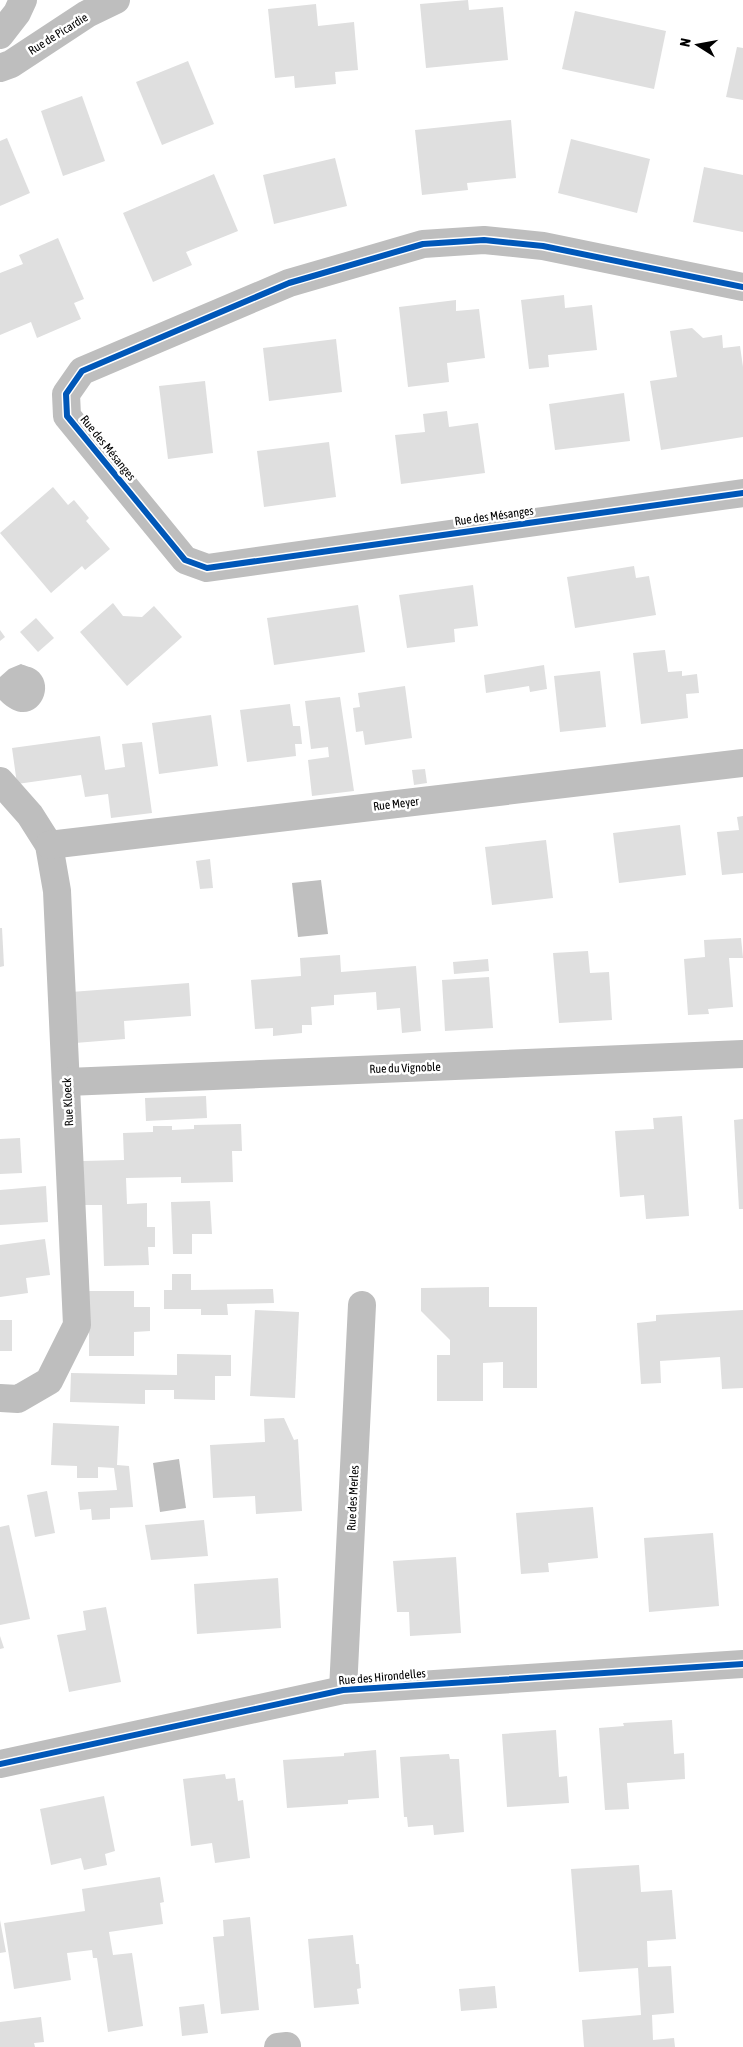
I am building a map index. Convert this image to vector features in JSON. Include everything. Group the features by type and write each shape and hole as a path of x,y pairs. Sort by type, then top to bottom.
{"street":[{"path":"0,35 17,13 23,0"},
{"name":"Rue de Picardie","path":"0,68 11,64 87,14 116,0"},
{"name":"Rue des Mésanges","path":"743,287 543,246 484,240 423,244 289,283 82,372 66,394 67,416 73,424 185,560 207,568 743,493"},
{"name":"Rue Meyer","path":"49,845 743,763"},
{"name":"Rue Kloeck","path":"0,781 30,815 49,845 57,890 77,1325 49,1381 18,1399 0,1398"},
{"name":"Rue du Vignoble","path":"67,1082 743,1054"},
{"name":"Rue des Merles","path":"343,1690 362,1305"},
{"name":"Rue des Hirondelles","path":"0,1764 343,1690 743,1664"}],"shaded area":[{"path":"21,664 36,670 43,678 45,687 44,696 39,704 32,710 23,712 12,709 0,700 0,677 9,669"},
{"path":"321,880 328,934 298,937 292,883"},
{"path":"179,1459 186,1508 160,1512 153,1463"}],"building":[{"path":"468,0 469,10 503,7 508,60 426,68 420,4"},
{"path":"316,4 318,26 354,22 358,70 335,72 336,84 295,88 294,76 275,78 268,9"},
{"path":"575,11 666,31 654,89 562,69"},
{"path":"737,47 743,48 743,100 726,97"},
{"path":"188,61 214,124 162,145 136,82"},
{"path":"82,96 105,161 63,176 41,111"},
{"path":"511,120 516,178 467,183 468,190 422,195 415,130"},
{"path":"7,138 30,193 0,206 0,141"},
{"path":"571,139 650,159 637,213 558,193"},
{"path":"335,158 347,206 274,224 263,175"},
{"path":"704,167 743,175 743,232 693,222"},
{"path":"214,174 238,231 186,252 192,265 153,282 123,213"},
{"path":"58,238 84,299 74,303 81,319 37,338 31,322 0,335 0,273 23,264 19,255"},
{"path":"564,295 565,308 592,305 597,350 548,355 549,367 529,369 521,300"},
{"path":"456,300 456,311 479,309 485,358 447,363 449,382 408,387 399,307"},
{"path":"692,328 703,338 722,335 723,348 740,346 743,367 743,437 661,450 650,381 677,377 670,331"},
{"path":"336,339 342,392 269,401 263,348"},
{"path":"205,381 213,453 168,459 159,386"},
{"path":"624,393 630,441 555,450 549,404"},
{"path":"447,411 449,427 478,423 485,473 401,484 395,435 425,432 423,414"},
{"path":"329,442 336,497 264,507 257,451"},
{"path":"53,487 68,505 74,500 89,518 86,521 110,549 85,570 82,566 51,593 0,533"},
{"path":"634,566 636,578 649,576 656,615 575,628 567,577"},
{"path":"473,585 478,626 454,629 455,642 407,648 399,595"},
{"path":"113,603 123,616 142,617 154,606 182,637 127,686 80,632"},
{"path":"358,605 365,652 274,665 267,618"},
{"path":"36,618 54,638 38,652 20,632"},
{"path":"0,630 5,637 0,641"},
{"path":"665,650 668,672 682,671 682,676 697,674 699,693 686,694 688,718 641,724 633,653"},
{"path":"544,665 547,689 530,692 529,686 486,693 484,675"},
{"path":"600,671 606,727 560,732 554,676"},
{"path":"405,686 412,738 365,745 363,731 356,732 353,708 360,707 358,693"},
{"path":"340,697 354,791 312,796 308,760 329,757 328,747 311,749 305,701"},
{"path":"290,704 293,726 300,726 302,744 295,744 296,756 247,762 240,710"},
{"path":"211,715 218,766 159,774 152,723"},
{"path":"100,736 105,770 125,767 122,744 142,742 152,813 111,818 108,794 85,797 81,775 17,784 12,748"},
{"path":"425,769 427,783 414,785 412,770"},
{"path":"743,816 743,873 722,875 717,832 739,830 737,817"},
{"path":"680,825 686,875 619,883 613,833"},
{"path":"546,840 553,898 492,905 485,847"},
{"path":"210,859 213,888 200,889 196,861"},
{"path":"0,928 2,928 4,966 0,967"},
{"path":"741,938 743,958 729,958 733,1007 708,1009 709,1014 688,1015 684,959 705,957 704,940"},
{"path":"588,951 590,973 609,972 612,1020 559,1023 553,953"},
{"path":"340,955 341,972 416,966 421,1031 402,1033 400,1008 377,1010 376,992 334,995 334,1005 311,1007 312,1025 302,1025 302,1033 273,1036 273,1028 255,1029 251,980 301,976 300,958"},
{"path":"488,959 489,971 454,974 453,962"},
{"path":"489,977 493,1028 445,1031 442,980"},
{"path":"189,983 191,1016 124,1021 125,1039 75,1043 71,992"},
{"path":"206,1096 207,1118 146,1121 145,1098"},
{"path":"682,1116 689,1216 646,1219 644,1195 620,1197 615,1131 654,1129 653,1118"},
{"path":"743,1119 743,1209 739,1209 734,1120"},
{"path":"241,1124 242,1151 232,1151 233,1182 181,1183 181,1177 126,1178 127,1204 147,1203 147,1227 155,1227 155,1247 148,1247 149,1265 104,1266 102,1205 84,1205 83,1161 124,1160 123,1133 153,1132 153,1126 172,1126 172,1130 194,1129 194,1125"},
{"path":"20,1138 22,1173 0,1174 0,1139"},
{"path":"46,1186 48,1222 0,1225 0,1190"},
{"path":"210,1201 212,1234 192,1234 192,1254 173,1254 171,1202"},
{"path":"45,1239 50,1275 26,1278 28,1293 0,1297 0,1245"},
{"path":"172,1274 191,1274 191,1290 273,1289 274,1303 227,1304 228,1315 201,1315 201,1309 164,1309 164,1290 172,1290"},
{"path":"489,1287 489,1307 537,1307 537,1388 503,1388 503,1362 483,1363 483,1401 437,1401 437,1355 450,1355 450,1340 421,1311 421,1288"},
{"path":"89,1291 134,1291 134,1307 150,1307 150,1331 134,1332 134,1356 89,1356"},
{"path":"255,1310 299,1312 295,1398 250,1396"},
{"path":"743,1310 743,1388 722,1389 720,1357 660,1361 661,1383 641,1384 637,1323 656,1321 656,1315"},
{"path":"0,1320 12,1320 12,1351 0,1351"},
{"path":"177,1354 231,1355 231,1376 215,1376 215,1400 174,1399 174,1390 145,1390 145,1404 70,1402 71,1373 177,1375"},
{"path":"284,1418 294,1440 298,1439 302,1511 256,1514 255,1496 213,1498 210,1445 265,1442 264,1419"},
{"path":"53,1423 119,1426 117,1465 129,1466 133,1507 110,1508 110,1519 92,1520 91,1509 80,1510 78,1492 117,1490 114,1468 98,1467 98,1478 77,1478 77,1466 51,1465"},
{"path":"47,1491 55,1533 35,1537 27,1495"},
{"path":"593,1507 598,1558 548,1563 549,1572 521,1574 516,1513"},
{"path":"204,1520 208,1556 151,1560 145,1525"},
{"path":"9,1525 30,1619 0,1625 0,1527"},
{"path":"713,1533 719,1606 649,1612 644,1538"},
{"path":"456,1557 461,1633 410,1636 409,1612 397,1612 393,1561"},
{"path":"278,1578 281,1628 197,1634 194,1584"},
{"path":"106,1607 121,1682 69,1692 57,1635 86,1630 83,1611"},
{"path":"0,1636 4,1648 0,1649"},
{"path":"672,1720 674,1754 684,1753 685,1779 627,1783 629,1809 605,1810 599,1728 624,1726 623,1723"},
{"path":"556,1730 559,1777 567,1776 569,1803 507,1807 502,1734"},
{"path":"376,1750 379,1798 348,1800 348,1804 287,1808 283,1760 344,1756 344,1753"},
{"path":"449,1754 450,1759 459,1759 464,1832 434,1835 433,1825 408,1827 407,1817 404,1817 400,1757"},
{"path":"225,1774 226,1779 235,1778 238,1801 243,1800 250,1858 215,1863 212,1843 191,1846 183,1779"},
{"path":"104,1796 115,1851 105,1854 107,1865 84,1870 81,1858 51,1865 40,1809"},
{"path":"639,1865 641,1892 672,1890 676,1939 647,1941 648,1967 671,1966 674,2013 652,2015 653,2040 674,2038 675,2047 584,2047 582,2020 641,2015 638,1968 579,1972 571,1869"},
{"path":"160,1877 164,1902 160,1903 163,1924 109,1932 113,1955 132,1953 143,2026 108,2032 97,1958 93,1958 92,1950 67,1953 71,1980 14,1989 4,1923 85,1911 82,1889"},
{"path":"250,1917 259,2010 221,2014 213,1937 224,1936 223,1920"},
{"path":"0,1920 6,1952 0,1953"},
{"path":"353,1935 356,1964 359,1964 361,1988 357,1989 359,2004 314,2008 308,1939"},
{"path":"495,1986 497,2008 461,2011 459,1989"},
{"path":"204,2004 208,2033 182,2036 179,2007"},
{"path":"41,2017 44,2042 34,2043 35,2047 0,2047 0,2022"}],"cycle path":[{"path":"743,287 543,246 484,240 423,244 289,283 82,371 66,394 67,416 185,560 207,568 743,493"},
{"path":"0,1764 343,1690 743,1664"}]}
